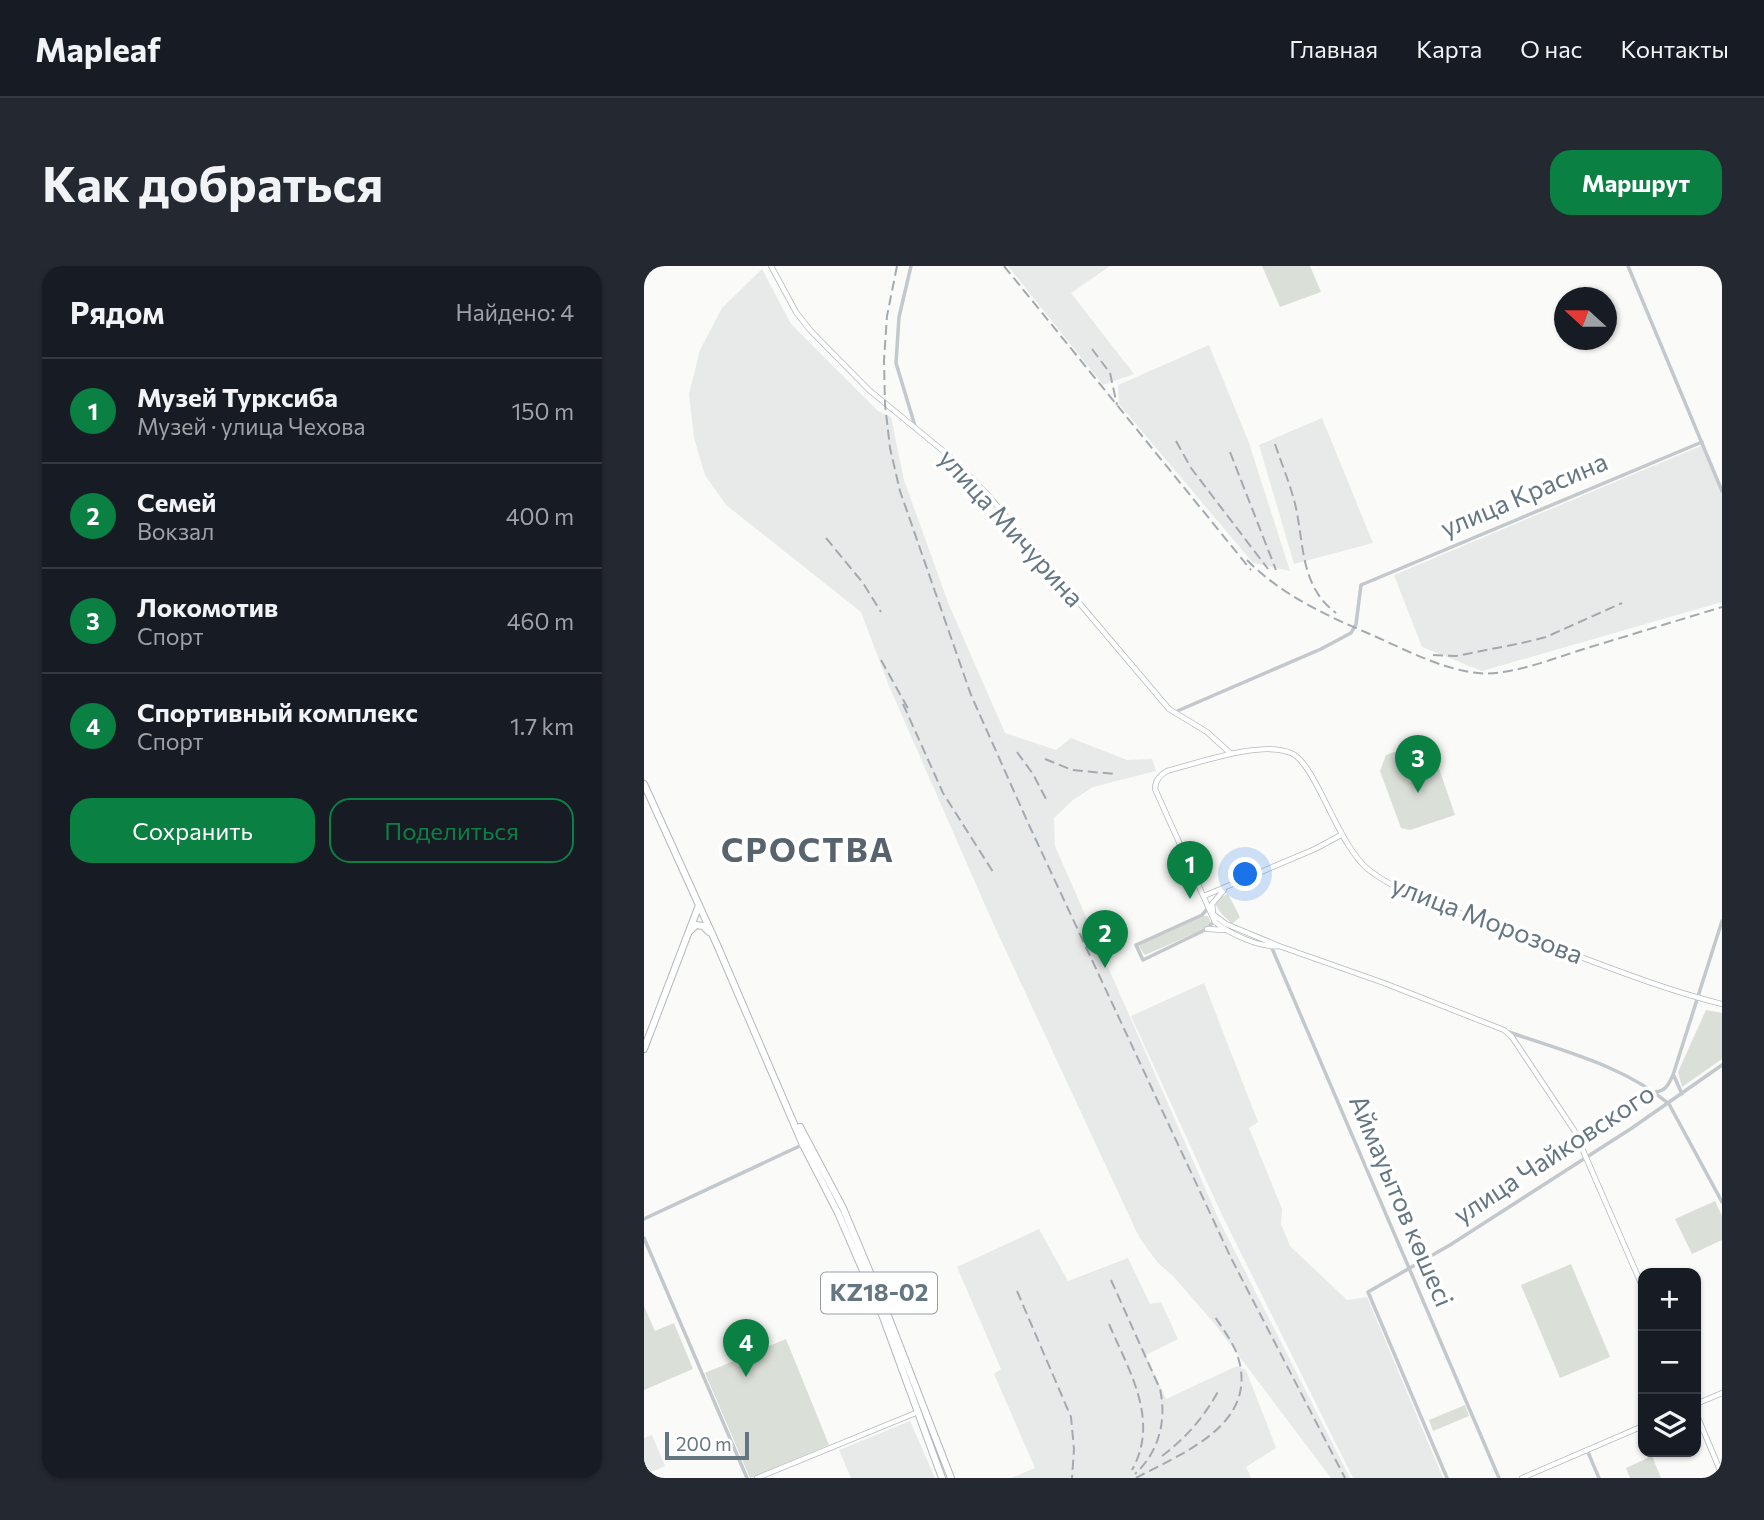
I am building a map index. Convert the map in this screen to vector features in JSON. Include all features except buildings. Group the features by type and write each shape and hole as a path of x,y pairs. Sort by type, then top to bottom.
{"highway":[{"name":"KZ18-02","path":"645,791 692,888 792,1115 843,1208 921,1410 951,1478"},
{"path":"692,888 696,902 695,916"},
{"path":"644,1049 699,905"},
{"path":"685,939 696,925 709,931 716,942"},
{"name":"KZ18-02","path":"921,1410 924,1428 942,1478"}],"main road":[{"name":"улица Мичурина","path":"771,266 796,312 812,333 877,397 953,459 987,494 1173,713 1208,732 1230,753"},
{"name":"улица Морозова","path":"1230,753 1279,749 1296,754 1306,766 1341,835 1357,859 1388,884 1699,999 1722,1004"},
{"path":"1230,753 1167,771 1160,775 1155,784 1214,914 1226,923 1279,946 1504,1030 1512,1037 1574,1130 1638,1276"},
{"path":"1204,896 1341,835"},
{"path":"1227,887 1212,904 1215,922 1229,931 1271,947 1279,946"},
{"path":"1208,929 1229,931"},
{"path":"1701,1402 1722,1393"},
{"path":"757,1478 921,1410"},
{"path":"903,1417 914,1419 924,1428"},
{"path":"1701,1425 1722,1475"},
{"path":"1522,1478 1638,1428"}],"street":[{"path":"911,266 900,317 896,363 915,426"},
{"path":"1628,266 1722,491"},
{"name":"улица Красина","path":"1173,713 1321,649 1351,633 1356,624 1361,585 1702,442"},
{"path":"1202,915 1209,907"},
{"path":"1214,914 1202,915 1136,945 1143,960 1208,929 1215,922"},
{"path":"1655,1092 1667,1087 1673,1074 1722,921"},
{"name":"Аймауытов көшесі","path":"1268,940 1499,1478"},
{"path":"1504,1030 1637,1080 1655,1092 1668,1104 1722,1202"},
{"name":"улица Чайковского","path":"1447,1478 1368,1292 1409,1270 1587,1157 1722,1065"},
{"path":"1673,1074 1682,1094"},
{"path":"644,1219 806,1143"},
{"path":"644,1238 747,1478"},
{"path":"1587,1450 1599,1478"}],"shaded area":[{"path":"1008,266 1110,266 1071,293 1134,374 1103,385"},
{"path":"1262,266 1310,266 1321,292 1280,307"},
{"path":"762,269 791,324 878,411 891,417 904,480 949,605 1005,733 1056,750 1071,738 1127,760 1152,759 1156,771 1093,787 1073,800 1054,818 1055,846 1219,1220 1350,1478 1331,1478 1214,1323 1158,1263 1139,1237 993,923 889,686 861,612 726,505 705,475 694,438 689,394 700,350 722,308"},
{"path":"1209,345 1249,443 1290,571 1253,563 1119,404 1118,385"},
{"path":"1322,418 1373,543 1294,564 1259,445"},
{"path":"1703,445 1722,494 1722,602 1482,671 1422,647 1394,575"},
{"path":"1429,739 1455,815 1410,830 1401,828 1380,771 1386,755"},
{"path":"1228,894 1240,917 1232,924 1213,900"},
{"path":"1208,916 1211,923 1209,927 1145,955 1139,947 1141,943"},
{"path":"1204,983 1258,1122 1249,1128 1282,1209 1281,1224 1290,1246 1347,1300 1367,1297 1443,1478 1353,1478 1221,1213 1131,1016"},
{"path":"1706,1010 1722,1013 1722,1059 1682,1087 1678,1072"},
{"path":"1715,1201 1722,1216 1722,1240 1692,1254 1675,1219"},
{"path":"1039,1229 1068,1281 1128,1258 1150,1304 1161,1302 1178,1339 1146,1355 1166,1399 1237,1366 1246,1370 1276,1448 1246,1467 1251,1478 1011,1478 1035,1468 994,1374 1001,1369 957,1267"},
{"path":"1571,1264 1610,1357 1560,1378 1521,1285"},
{"path":"644,1306 655,1331 674,1323 693,1369 644,1390"},
{"path":"786,1339 829,1445 750,1478 705,1373"},
{"path":"1465,1405 1469,1416 1433,1431 1429,1420"},
{"path":"910,1421 935,1478 851,1478 839,1450"},
{"path":"652,1435 665,1466 644,1475 644,1438"},
{"path":"1652,1457 1661,1478 1630,1478 1626,1468"}],"railway":[{"path":"897,266 887,316 884,360 890,448 900,491 971,695 1231,1258 1345,1478"},
{"path":"1004,266 1251,570"},
{"path":"1092,349 1110,373 1117,405"},
{"path":"1176,441 1191,468 1268,569"},
{"path":"1275,444 1294,500 1310,578 1316,591 1336,613"},
{"path":"1230,452 1276,570"},
{"path":"826,538 863,583 881,612"},
{"path":"1247,560 1287,593 1333,618 1430,660 1470,672 1498,673 1527,667 1722,607"},
{"path":"1433,655 1456,656 1546,637 1622,603"},
{"path":"881,660 910,712"},
{"path":"903,704 943,793 995,875"},
{"path":"1017,752 1033,774 1047,801"},
{"path":"1045,759 1072,770 1115,774"},
{"path":"1111,1280 1160,1389 1162,1401 1161,1424 1155,1446 1135,1474"},
{"path":"1017,1291 1071,1417 1074,1449 1072,1478"},
{"path":"1136,1478 1195,1446 1228,1417 1238,1399 1242,1378 1237,1354 1215,1317"},
{"path":"1109,1324 1132,1378 1142,1414 1140,1451 1132,1470"},
{"path":"1162,1456 1194,1426 1219,1390"}],"place":[{"name":"Локомотив","path":"1418,793"},
{"name":"Музей Турксиба","path":"1190,899"},
{"name":"Семей","path":"1105,968"},
{"name":"Спортивный комплекс","path":"746,1377"}],"district":[{"name":"СРОСТВА","path":"808,850"}]}
